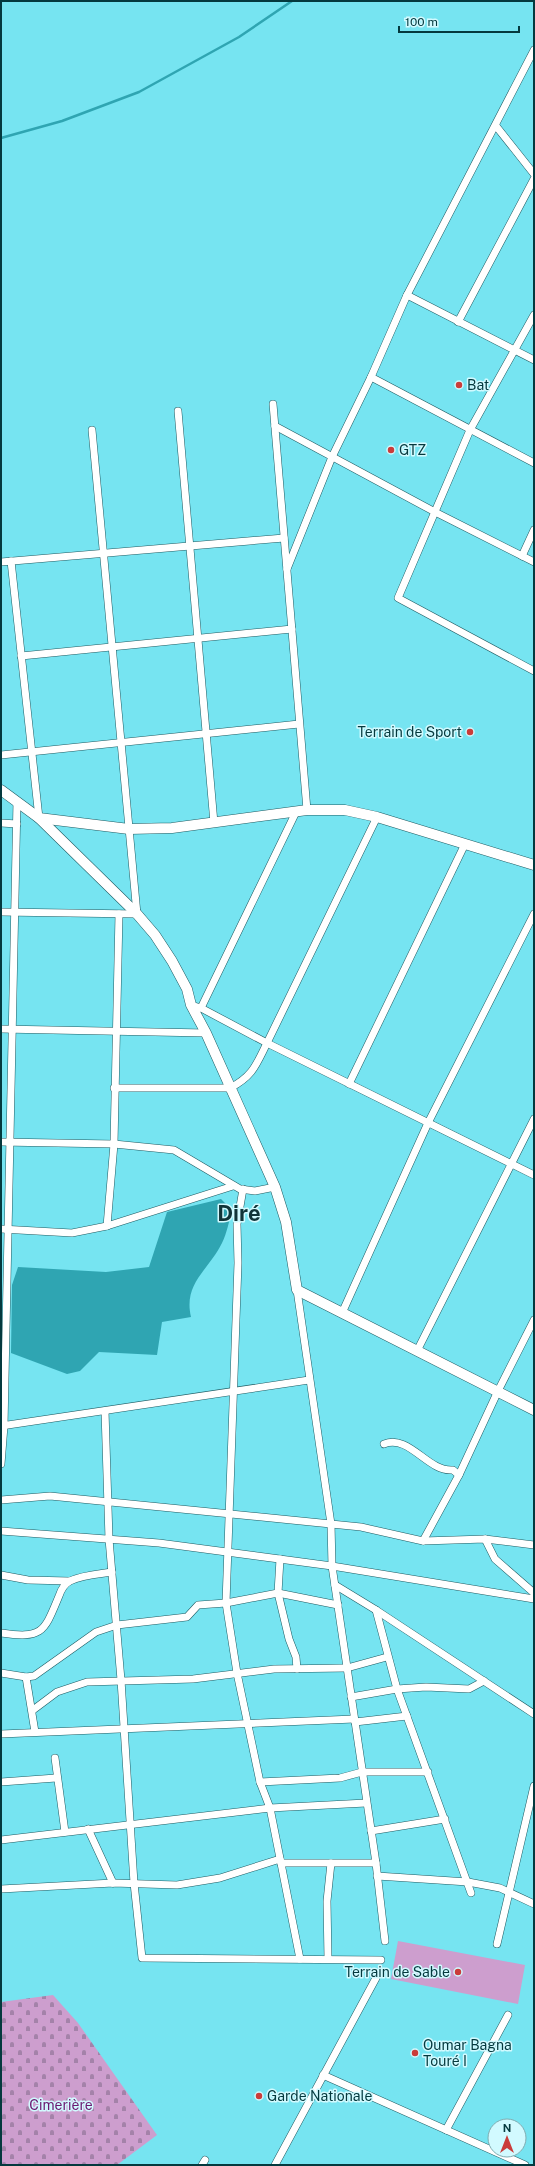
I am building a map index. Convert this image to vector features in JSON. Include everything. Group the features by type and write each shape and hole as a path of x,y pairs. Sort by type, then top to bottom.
{"main road":[{"path":"1,790 39,818 137,914 155,935 172,961 187,989 191,1005 206,1032 275,1187 286,1222 296,1290 534,1410"},
{"path":"39,818 129,829 172,828 308,810 344,810 378,817 534,865"}],"street":[{"path":"287,569 332,458 371,377 407,295 496,126 534,50"},
{"path":"496,126 534,174"},
{"path":"458,322 534,179"},
{"path":"407,295 534,360"},
{"path":"534,315 470,430 398,598 534,671"},
{"path":"371,377 534,463"},
{"path":"273,404 299,724 308,810"},
{"path":"178,411 214,823"},
{"path":"275,426 332,458 534,562"},
{"path":"1,912 137,914 92,430"},
{"path":"522,556 534,530"},
{"path":"1,562 284,538"},
{"path":"11,561 39,818"},
{"path":"21,656 292,629"},
{"path":"1,755 299,724"},
{"path":"1,1464 5,1229 10,1142 17,801"},
{"path":"201,1008 296,812"},
{"path":"114,1088 230,1088 245,1080 253,1070 267,1043 378,817"},
{"path":"1,823 17,824"},
{"path":"349,1084 465,844"},
{"path":"107,1226 114,1144 115,1031 119,914"},
{"path":"342,1313 428,1123 534,914"},
{"path":"191,1005 201,1008 267,1043 534,1175"},
{"path":"1,1029 206,1032"},
{"path":"417,1351 534,1119"},
{"path":"1,1142 114,1144 174,1150 186,1155 233,1186 255,1191 275,1187"},
{"path":"5,1229 72,1234 107,1226 233,1186"},
{"path":"243,1189 237,1224 238,1263 232,1392 226,1603 237,1673 260,1782 270,1808 300,1959"},
{"path":"296,1290 330,1524 332,1566 378,1876 385,1941"},
{"path":"424,1541 459,1475 498,1391 534,1320"},
{"path":"2,1426 309,1380"},
{"path":"105,1411 109,1539 121,1680 134,1883 142,1958 381,1960"},
{"path":"384,1444 391,1441 403,1444 444,1471 453,1470 459,1475"},
{"path":"1,1500 50,1496 361,1527 424,1541 485,1539 534,1545"},
{"path":"1,1532 159,1542 332,1566 534,1599"},
{"path":"485,1539 495,1559 534,1593"},
{"path":"280,1559 278,1593 289,1639 296,1657 297,1669"},
{"path":"1,1633 29,1636 37,1633 46,1625 62,1589 69,1582 79,1578 112,1572"},
{"path":"1,1574 28,1580 69,1582"},
{"path":"335,1585 376,1610 534,1714"},
{"path":"1,1673 26,1677 34,1676 96,1632 117,1625 187,1617 198,1605 226,1603 278,1593 338,1605"},
{"path":"376,1610 387,1657 397,1689 471,1893"},
{"path":"33,1710 57,1692 87,1682 193,1679 237,1673 297,1669 347,1668 387,1657"},
{"path":"26,1677 28,1695 33,1710 35,1732"},
{"path":"351,1697 397,1689 426,1687 469,1689 484,1681"},
{"path":"1,1734 248,1722 355,1720 407,1716"},
{"path":"54,1758 65,1832"},
{"path":"260,1782 340,1778 362,1772 428,1772"},
{"path":"1,1782 56,1778"},
{"path":"497,1944 534,1786"},
{"path":"1,1840 130,1823 270,1808 366,1803"},
{"path":"371,1832 445,1819"},
{"path":"88,1829 113,1883"},
{"path":"1,1889 113,1883 177,1885 220,1878 280,1861 376,1863"},
{"path":"328,1959 327,1901 331,1863"},
{"path":"378,1876 468,1882 500,1888 534,1904"},
{"path":"275,2165 376,1978"},
{"path":"446,2130 508,2015"},
{"path":"323,2075 525,2165"}],"green space":[{"name":"Terrain de Sable","path":"398,1941 525,1965 518,2004 391,1979"},
{"name":"Cimerière","path":"53,1995 78,2023 157,2135 117,2165 1,2165 1,2002"}],"water":[{"path":"221,1199 232,1210 224,1239 217,1253 194,1286 190,1305 191,1317 162,1322 157,1355 99,1352 80,1371 67,1374 11,1353 12,1285 18,1267 106,1272 149,1267 167,1212"}],"waterway":[{"path":"1,138 62,121 139,92 239,37 292,1"}],"place":[{"name":"Bat","path":"459,385"},
{"name":"GTZ","path":"391,450"},
{"name":"Terrain de Sport","path":"470,732"},
{"name":"Terrain de Sable","path":"458,1972"},
{"name":"Oumar Bagna Touré I","path":"415,2053"},
{"name":"Garde Nationale","path":"259,2096"}],"district":[{"name":"Diré","path":"239,1213"}]}
